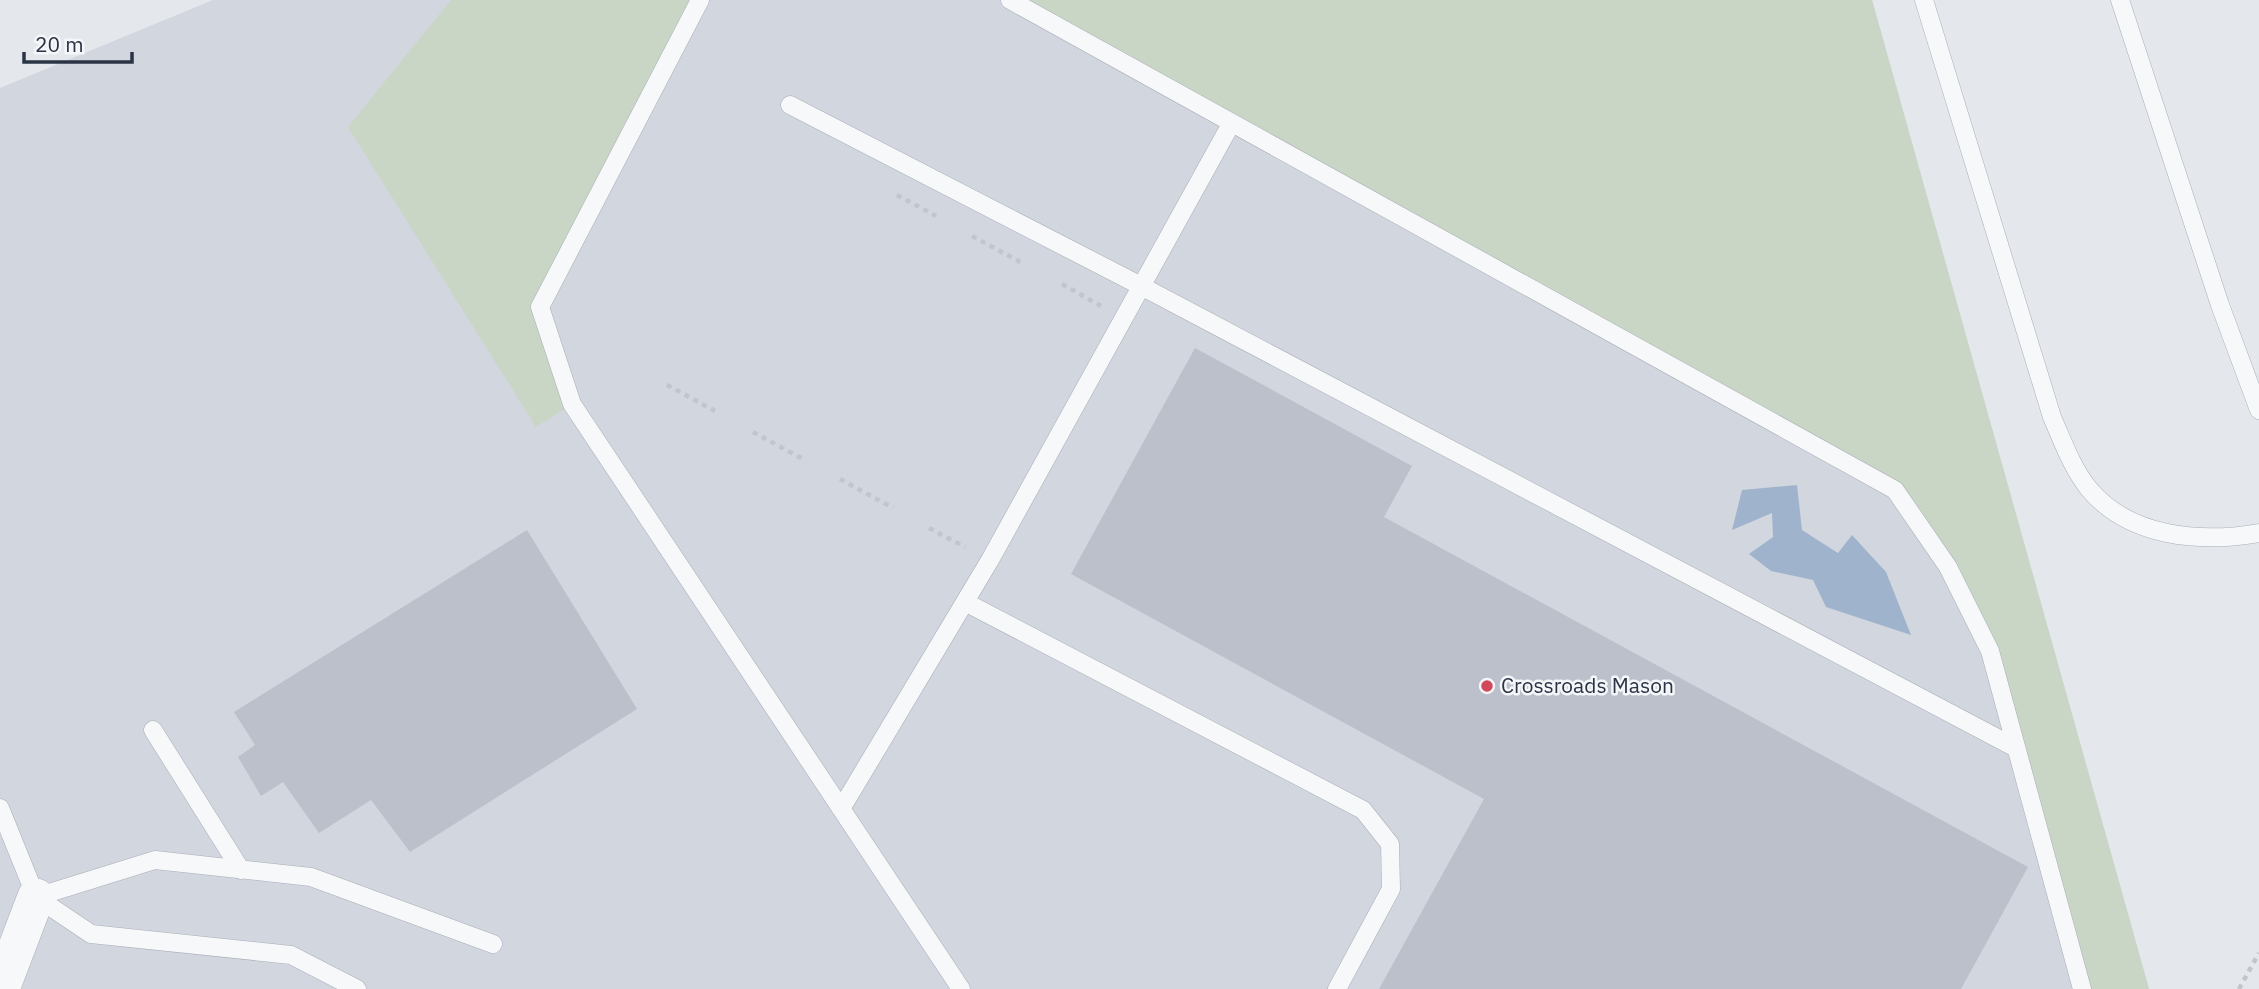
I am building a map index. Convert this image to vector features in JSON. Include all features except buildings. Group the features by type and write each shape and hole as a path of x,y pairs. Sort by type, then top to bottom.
{"street":[{"path":"1,989 36,897"}],"lane":[{"path":"700,0 540,307 572,404 961,989"},
{"path":"1010,0 1895,490 1948,567 1990,651 2082,989"},
{"path":"1924,0 2052,418 2074,467 2090,489 2109,508 2158,531 2184,536 2236,537 2259,533"},
{"path":"2120,0 2221,305 2259,410"},
{"path":"790,106 1140,286 2016,748"},
{"path":"841,809 965,601 1231,124"},
{"path":"965,601 1363,810 1390,844 1391,889 1337,989"},
{"path":"153,730 241,870"},
{"path":"0,808 36,897 91,934 291,955 357,989"},
{"path":"36,897 155,860 311,877 494,944"}],"path":[{"path":"895,193 936,216"},
{"path":"972,236 1024,264"},
{"path":"1062,285 1110,311"},
{"path":"667,385 715,411"},
{"path":"753,432 803,459"},
{"path":"841,479 893,508"},
{"path":"929,528 971,551"},
{"path":"2239,989 2259,953"}],"shaded area":[{"path":"213,0 1872,0 2149,989 0,989 0,88"}],"green space":[{"path":"451,0 700,0 540,307 572,404 536,427 348,127"},
{"path":"1010,0 1872,0 2149,989 2082,989 1990,651 1895,490"}],"water":[{"path":"1797,485 1802,530 1838,553 1852,535 1886,572 1911,635 1826,607 1813,580 1771,571 1749,554 1773,537 1772,513 1732,530 1742,490"}],"place":[{"name":"Crossroads Mason","path":"1487,686"}]}
